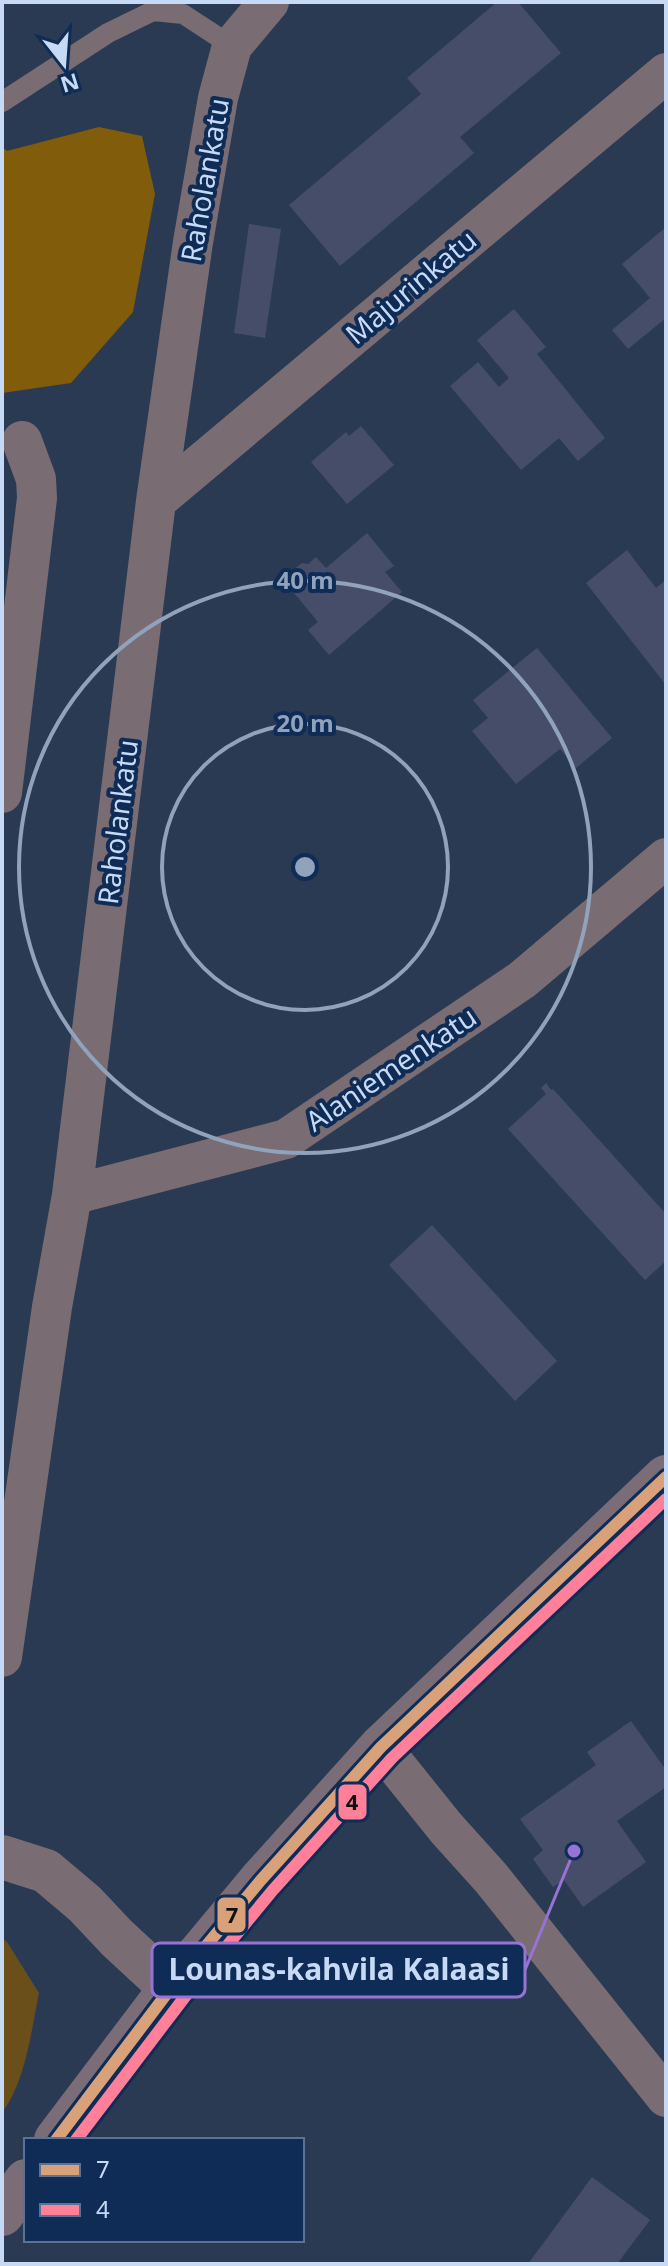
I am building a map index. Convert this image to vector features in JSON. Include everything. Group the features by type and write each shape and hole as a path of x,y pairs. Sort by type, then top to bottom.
{"main road":[{"path":"58,2138 171,1988 261,1880 381,1747 666,1477"},
{"path":"2,2214 24,2184"}],"street":[{"name":"Raholankatu","path":"2,1657 52,1307 72,1195 156,501 193,242 218,98 232,46 269,2"},
{"name":"Majurinkatu","path":"156,501 666,73"},
{"path":"2,793 37,498 36,479 22,441"},
{"name":"Alaniemenkatu","path":"72,1195 286,1139 522,980 666,858"},
{"path":"381,1747 491,1878 666,2097"},
{"path":"2,1857 46,1871 85,1904 171,1988"}],"lane":[{"path":"2,102 108,33 153,11 183,14 232,46"}],"shaded area":[{"path":"99,127 142,136 155,194 133,312 71,383 2,393 2,147 7,151"},
{"path":"2,1938 39,1993 22,2071 2,2113"}],"building":[{"path":"497,2 518,2 561,53 460,137 474,153 340,266 289,205 421,94 407,78"},
{"path":"249,224 281,229 265,338 234,333"},
{"path":"666,227 666,318 628,349 612,330 650,298 622,264"},
{"path":"514,309 546,347 537,354 605,438 578,461 559,438 521,470 450,386 478,362 499,387 509,378 477,340"},
{"path":"361,426 394,465 347,504 311,462 346,432 349,436"},
{"path":"367,533 394,566 385,572 402,592 329,655 308,630 318,622 285,582 292,577 293,570 316,557 326,568"},
{"path":"627,550 656,588 666,580 666,685 586,583"},
{"path":"537,648 612,738 576,768 560,749 516,784 472,731 488,718 473,700"},
{"path":"546,1083 666,1214 666,1261 645,1280 508,1129 546,1094 541,1088"},
{"path":"432,1225 557,1361 515,1401 389,1265"},
{"path":"631,1721 666,1770 666,1787 617,1821 646,1862 583,1907 564,1880 553,1887 533,1859 543,1850 520,1819 596,1765 587,1752"},
{"path":"592,2177 650,2220 617,2264 528,2264"}],"transit line":[{"name":"7","path":"58,2138 171,1988 261,1880 381,1747 666,1477"},
{"name":"4","path":"78,2138 184,1998 273,1890 392,1758 666,1499"}],"place":[{"name":"Lounas-kahvila Kalaasi","path":"574,1851"}]}
